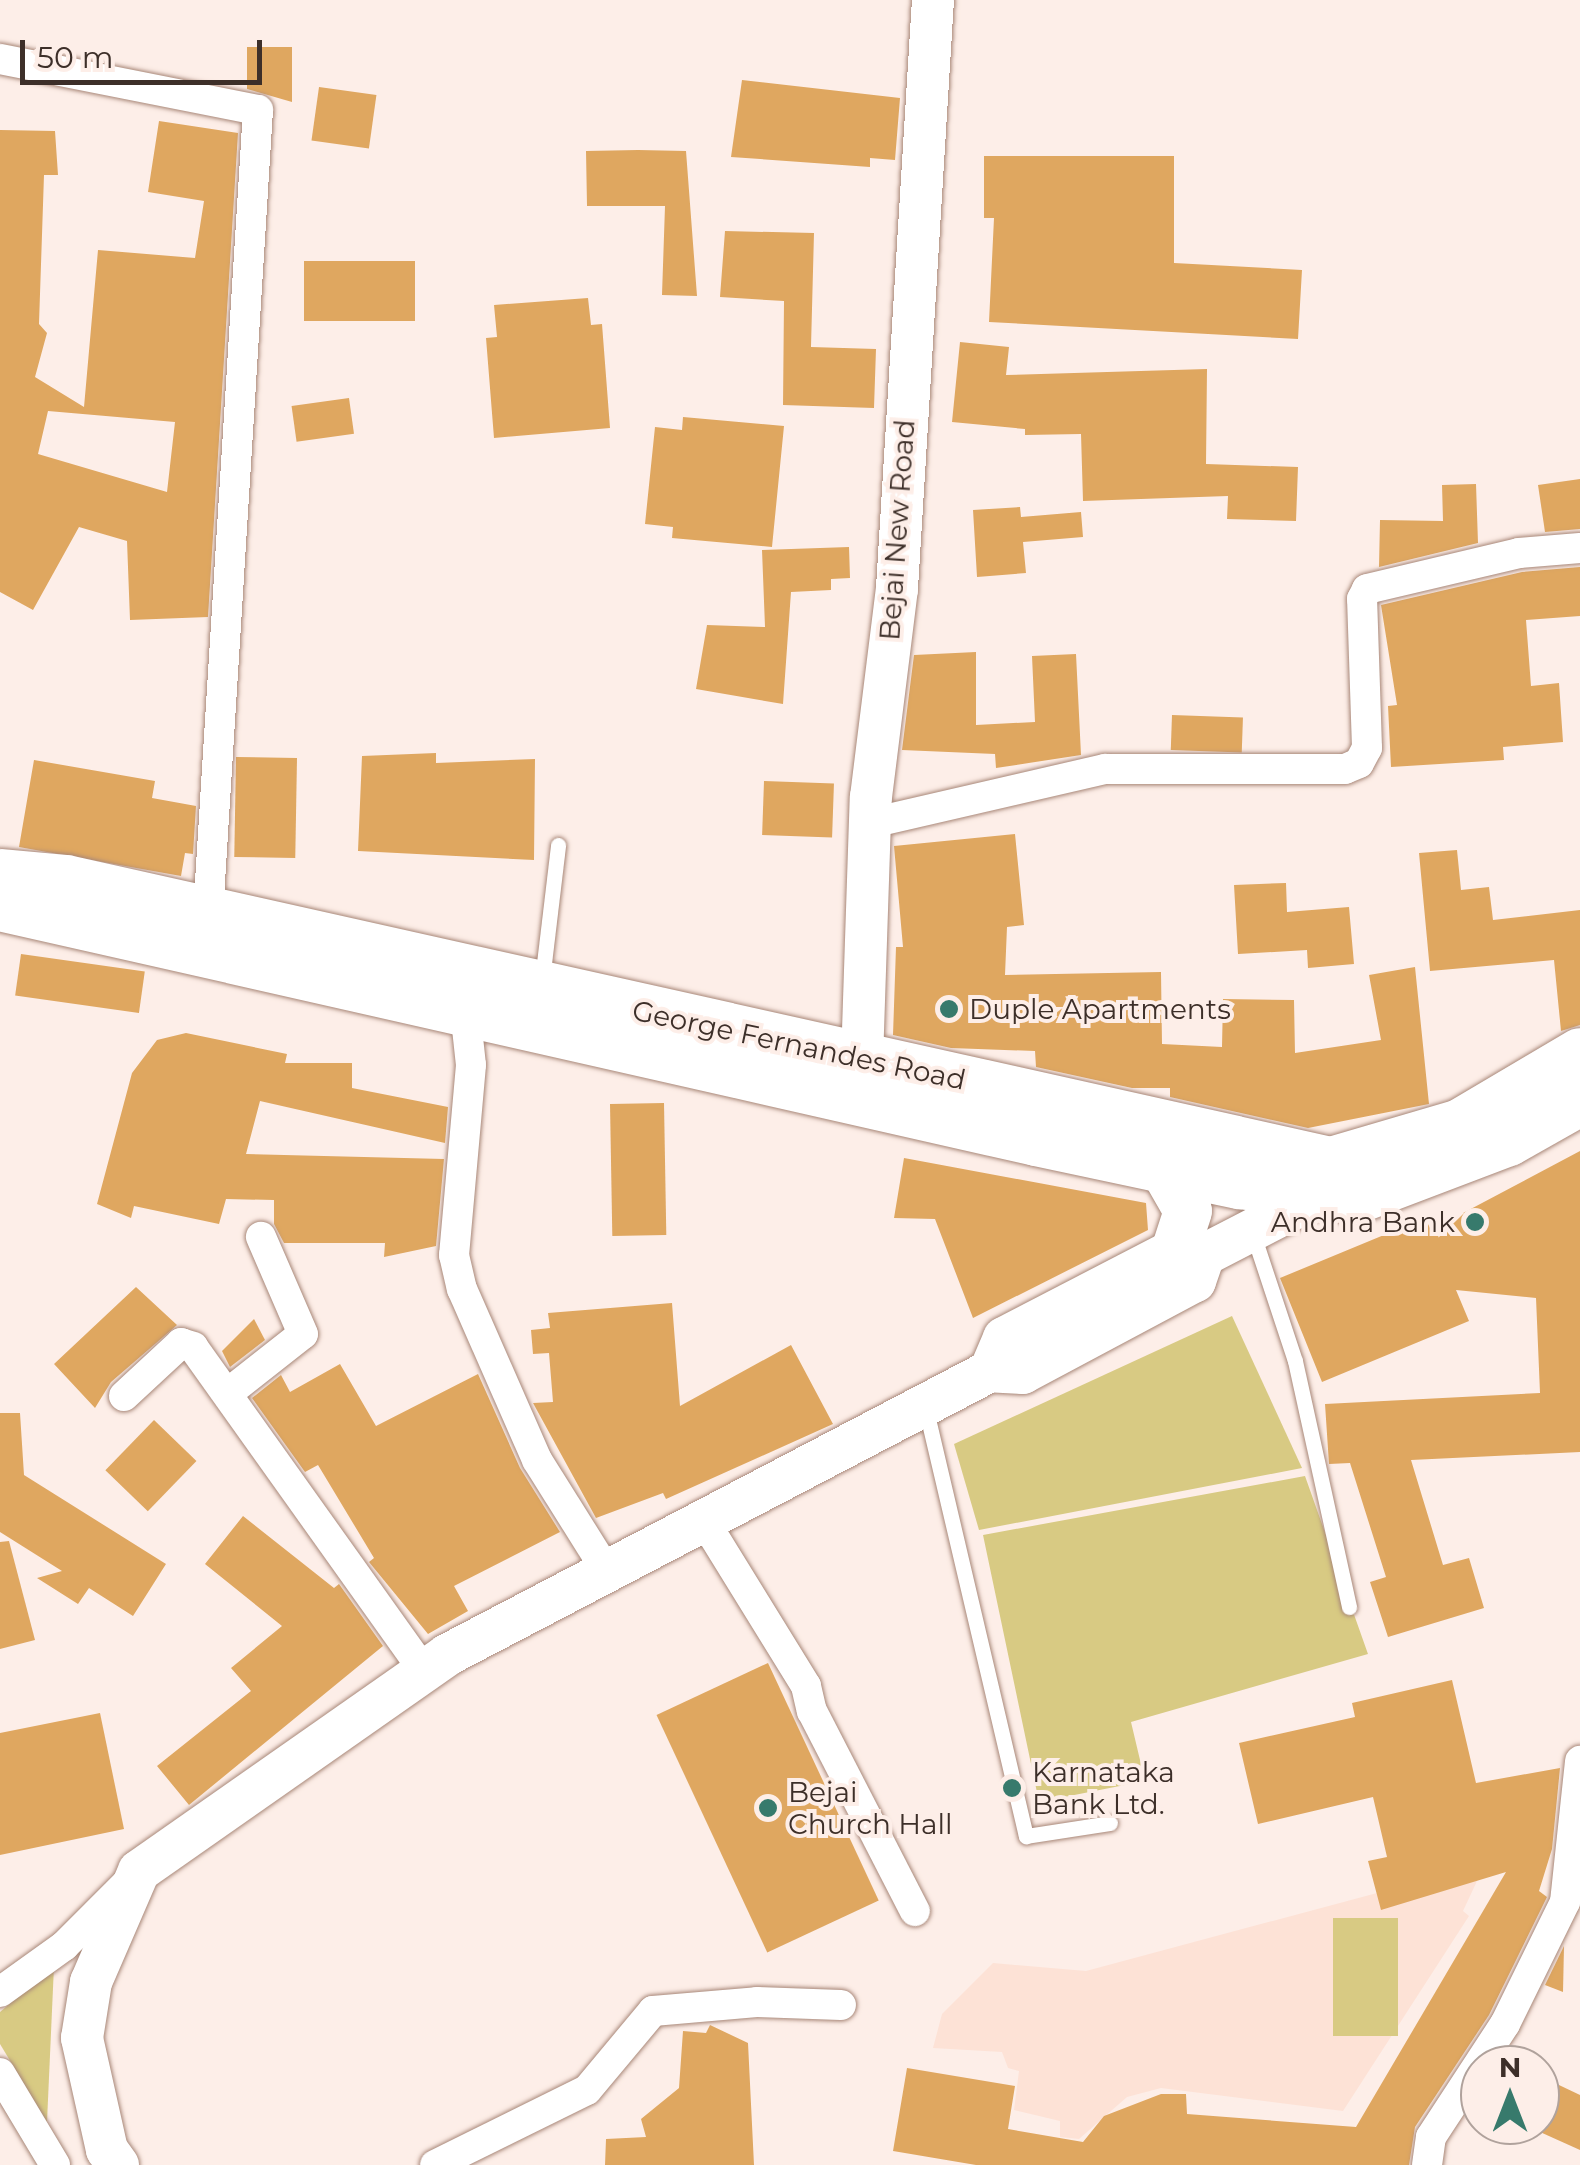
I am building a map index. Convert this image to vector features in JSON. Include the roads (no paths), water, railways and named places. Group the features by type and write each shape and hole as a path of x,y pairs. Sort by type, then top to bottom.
{"main road":[{"name":"George Fernandes Road","path":"0,874 66,879 541,988 1164,1168 1320,1195 1356,1200 1509,1142 1580,1102"},
{"name":"George Fernandes Road","path":"0,907 465,1010 1330,1161 1460,1122 1580,1052"},
{"path":"1164,1168 1188,1211 1190,1252"}],"street":[{"name":"Bejai New Road","path":"863,1080 871,823 896,588 933,0"},
{"path":"0,59 258,110 208,914"},
{"path":"871,823 1105,770 1345,769 1359,763 1367,748 1362,600 1367,589 1519,553 1580,548"},
{"path":"465,1010 472,1065 454,1255 458,1272 538,1460 606,1570"},
{"path":"0,1992 64,1946 138,1871 424,1671 606,1570 990,1370 1004,1338 1190,1252 1253,1234 1320,1195 1348,1156"},
{"path":"228,1393 303,1334 261,1237"},
{"path":"124,1396 185,1343 228,1393 424,1671"},
{"path":"702,1519 806,1686 812,1711 916,1911"},
{"path":"1427,2165 1431,2137 1505,2024 1565,1902 1577,1836 1580,1761"},
{"path":"118,2165 106,2150 82,2038 91,1982 138,1871"},
{"path":"435,2165 587,2090 653,2011 757,2002 841,2005"},
{"path":"0,2073 55,2165"}],"lane":[{"path":"541,988 558,845"},
{"path":"1253,1234 1295,1361 1350,1607"},
{"path":"925,1406 1026,1836 1110,1822"}],"place":[{"name":"Duple Apartments","path":"949,1009"},
{"name":"Andhra Bank","path":"1475,1222"},
{"name":"Karnataka Bank Ltd.","path":"1012,1788"},
{"name":"Bejai Church Hall","path":"768,1808"}]}
